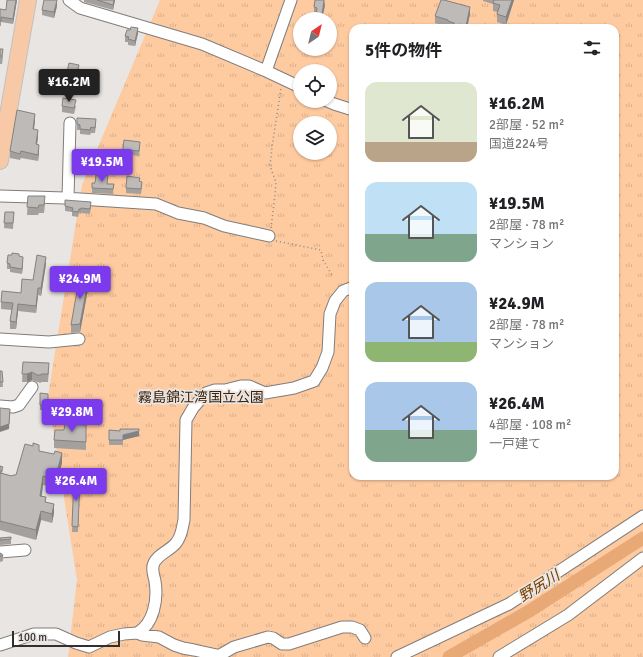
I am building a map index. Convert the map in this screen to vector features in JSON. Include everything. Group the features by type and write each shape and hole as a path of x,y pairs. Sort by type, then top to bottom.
{"highway":[{"path":"0,161 28,0"}],"lane":[{"path":"69,0 80,8 202,44 293,84"},
{"path":"266,71 291,0"},
{"path":"337,105 349,109"},
{"path":"68,198 70,123"},
{"path":"0,196 68,198 156,204 178,213 204,218 224,226 269,236"},
{"path":"0,645 34,634 56,634 76,644 89,647 110,637 137,633 144,630 153,615 154,609 156,588 152,571 153,564 156,559 176,543 181,534 184,520 186,420 193,408 206,394 215,390 249,386 265,392 294,388 314,381 322,368 328,352 330,314 335,301 343,291 349,289"},
{"path":"0,339 50,342 79,339"},
{"path":"0,406 14,407 19,405 32,387"},
{"path":"397,657 509,604 643,516"},
{"path":"0,552 25,550"},
{"path":"499,657 568,615 643,558"},
{"path":"137,633 159,637 183,648 217,655 220,655 234,647 268,637 273,638 282,644 289,644 342,627 352,626 360,630 365,638"}],"path":[{"path":"282,78 270,166 276,182 269,236 274,241 321,250 323,260 333,277"}],"green space":[{"name":"霧島錦江湾国立公園","path":"160,0 643,0 643,657 68,657 77,580 48,396 82,185"}],"building":[{"path":"7,0 16,0 13,19 1,17 0,21 0,9 6,10"},
{"path":"44,0 57,0 54,12 42,10"},
{"path":"97,0 114,0 113,5"},
{"path":"315,0 324,0 322,12 316,12 317,8 314,7"},
{"path":"441,0 470,7 466,24 454,24 448,20 435,16"},
{"path":"494,0 512,0 506,17 497,14 500,5 493,3"},
{"path":"131,27 138,28 135,41 128,39 129,37 125,36 127,30 130,30"},
{"path":"0,49 3,49 2,56 0,56"},
{"path":"69,63 79,65 78,69 90,73 89,78 67,72"},
{"path":"63,98 76,100 74,108 62,106"},
{"path":"17,110 35,114 33,129 38,130 36,144 39,145 38,155 21,151 20,154 10,151"},
{"path":"77,118 96,119 95,128 91,127 90,130 80,129 80,125 77,124"},
{"path":"124,140 140,142 139,151 129,150 128,157 122,156"},
{"path":"96,175 108,175 107,184 114,184 113,189 92,188 92,183 95,183"},
{"path":"127,176 140,178 139,181 142,182 141,189 126,188"},
{"path":"28,196 45,196 44,205 39,205 38,208 27,207"},
{"path":"65,200 91,202 90,209 81,208 78,212 72,211 73,208 65,206"},
{"path":"5,212 14,212 13,223 4,223"},
{"path":"12,253 19,254 19,256 23,257 22,269 10,267 10,264 7,263 8,255 12,255"},
{"path":"37,255 46,257 41,288 38,288 36,306 18,304 16,322 10,321 13,303 1,302 2,291 21,293 22,279 33,280"},
{"path":"80,274 89,276 80,324 71,325"},
{"path":"23,362 49,363 48,374 37,375 32,372 22,374"},
{"path":"0,371 2,371 3,382 0,382"},
{"path":"40,393 48,394 48,405 40,405"},
{"path":"0,408 10,409 9,424 0,427"},
{"path":"65,424 86,425 86,442 54,440 55,430 64,430"},
{"path":"120,429 139,429 139,431 123,435 123,440 109,440 109,430 120,431"},
{"path":"33,443 39,445 39,451 54,454 55,451 62,453 55,479 43,476 40,496 46,497 45,502 54,504 52,514 41,511 36,530 0,521 0,473 12,476 16,475 25,444 33,446"},
{"path":"0,466 3,467 1,472 0,472"},
{"path":"74,477 80,478 78,527 72,526"},
{"path":"11,537 11,539 0,540 0,538"}],"waterway":[{"name":"野尻川","path":"449,657 531,610 643,538"}]}
